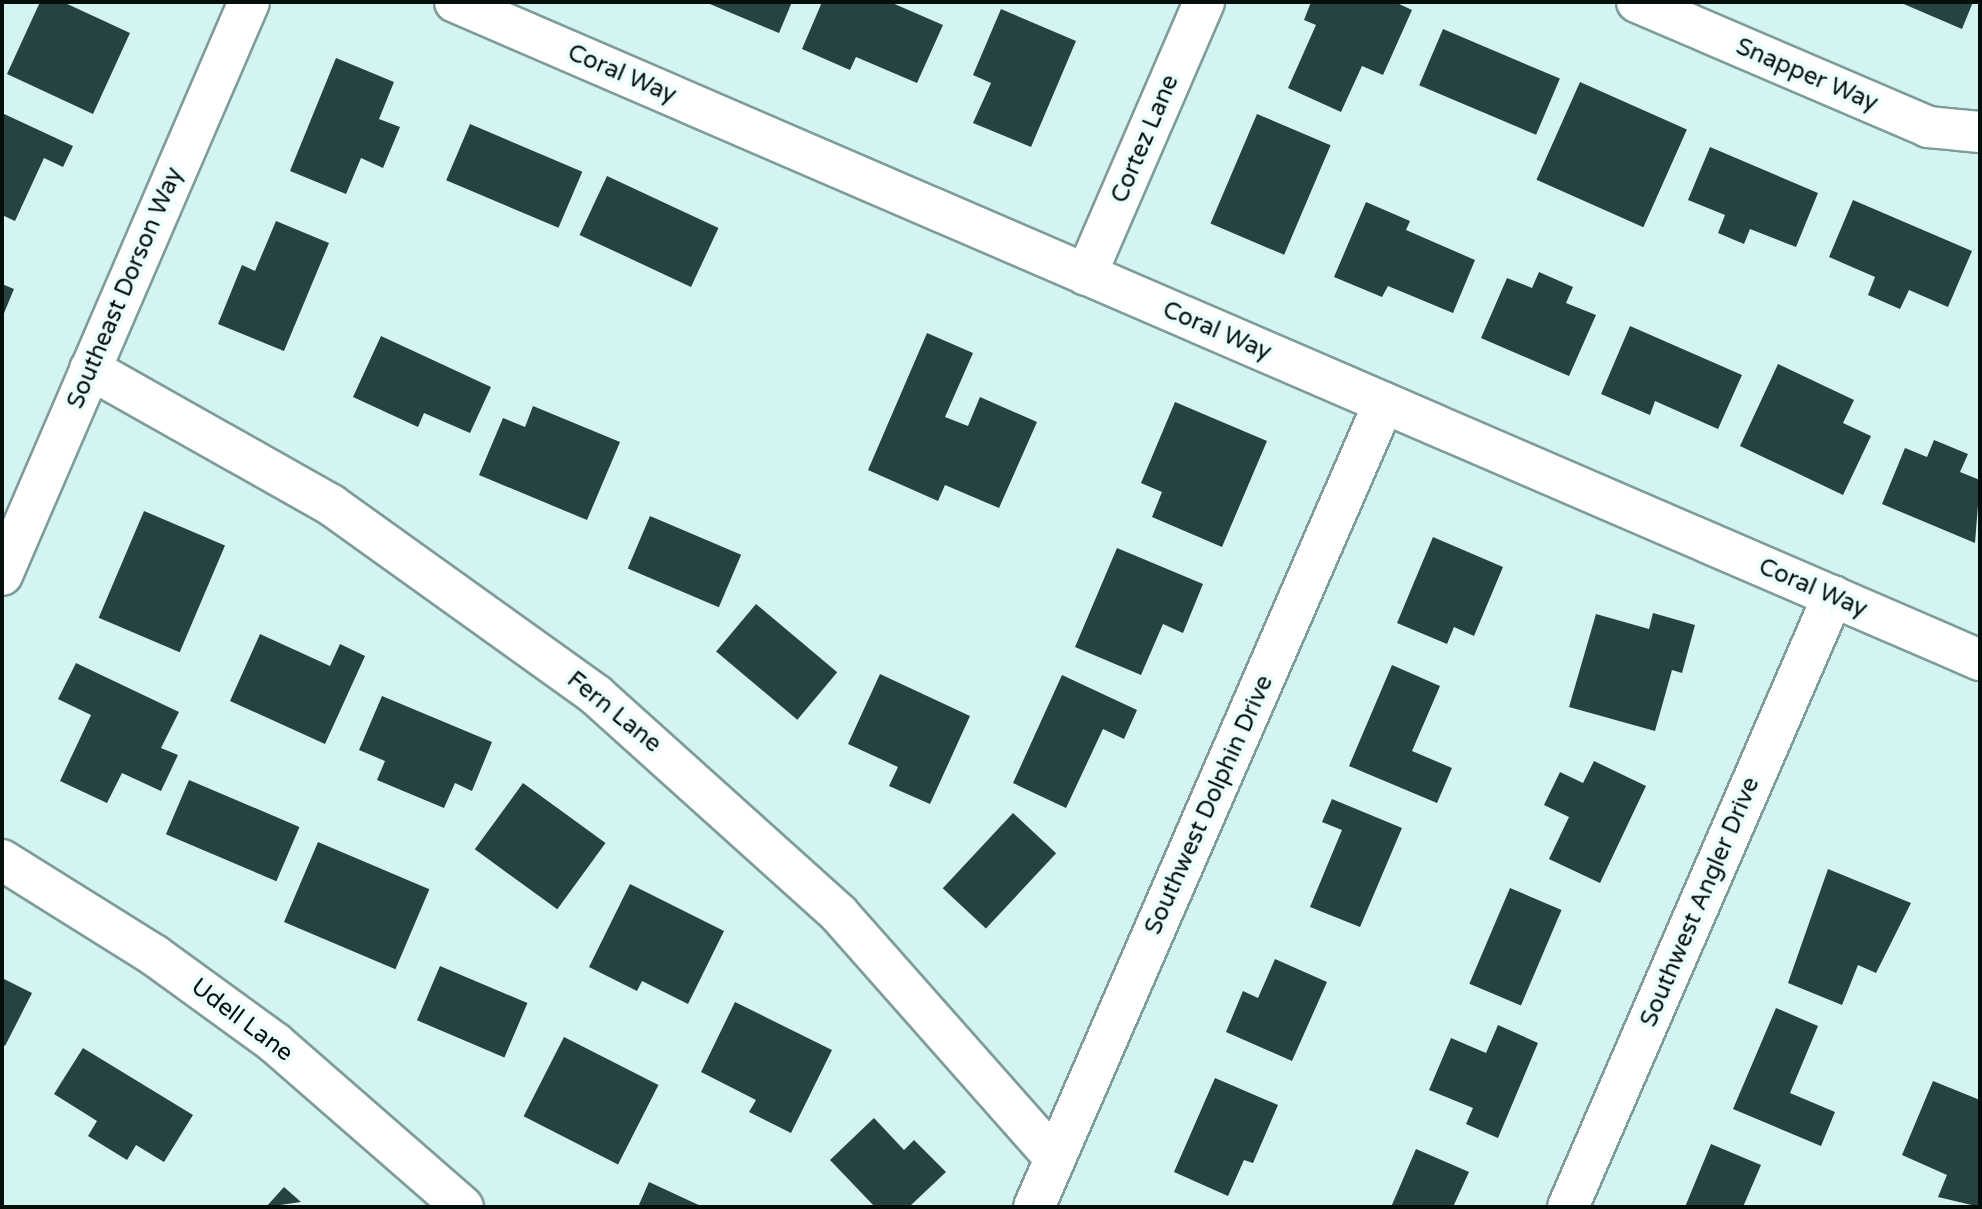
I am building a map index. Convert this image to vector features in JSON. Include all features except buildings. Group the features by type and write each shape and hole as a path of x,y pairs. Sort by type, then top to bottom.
{"street":[{"name":"Southeast Dorson Way","path":"2,575 249,2"},
{"name":"Coral Way","path":"455,2 1980,660"},
{"name":"Cortez Lane","path":"1086,275 1204,2"},
{"name":"Snapper Way","path":"1637,2 1928,127 1980,132"},
{"name":"Fern Lane","path":"90,369 331,505 596,695 839,914 1055,1158"},
{"name":"Southwest Dolphin Drive","path":"1034,1207 1384,403"},
{"name":"Southwest Angler Drive","path":"1568,1207 1833,596"},
{"name":"Udell Lane","path":"2,860 154,955 275,1043 463,1207"}]}
